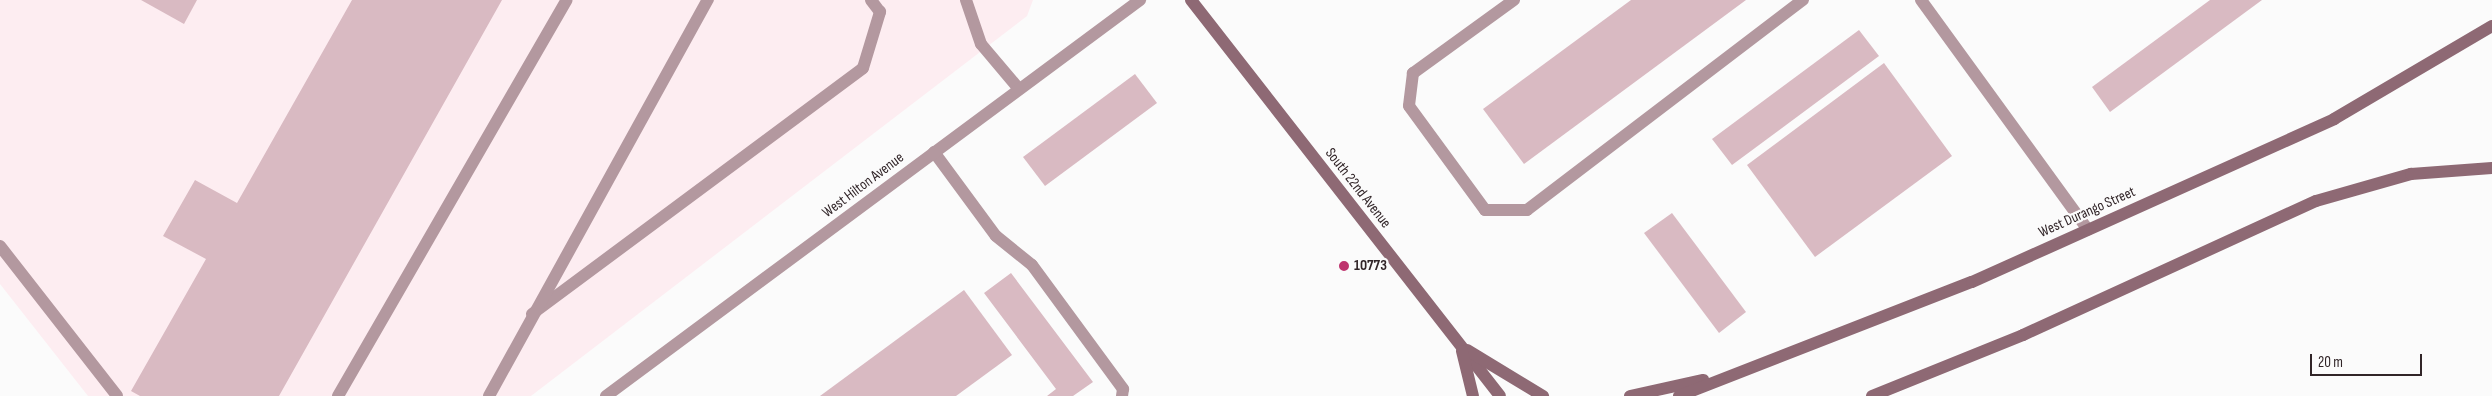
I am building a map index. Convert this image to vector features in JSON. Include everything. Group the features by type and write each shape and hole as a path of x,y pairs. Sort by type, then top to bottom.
{"main road":[{"name":"South 22nd Avenue","path":"1192,0 1500,396"},
{"name":"West Durango Street","path":"1679,396 1972,282 2334,119 2492,26"},
{"path":"1872,396 2032,331 2316,201 2411,174 2492,168"},
{"path":"1461,346 1473,396"},
{"path":"1461,346 1543,396"},
{"path":"1630,396 1734,373"}],"street":[{"path":"338,396 567,0"},
{"path":"490,396 532,314 708,0"},
{"path":"532,314 863,68 880,12 871,0"},
{"path":"966,0 981,44 1019,89"},
{"name":"West Hilton Avenue","path":"606,396 1140,0"},
{"path":"1514,0 1412,73 1409,106 1486,210 1527,210 1803,0"},
{"path":"1921,0 2088,230"},
{"path":"934,152 996,236 1032,265 1123,389 1122,396"},
{"path":"0,246 117,396"}],"shaded area":[{"path":"0,0 1033,0 1027,16 531,396 88,396 0,284"}],"building":[{"path":"141,0 197,0 184,24"},
{"path":"352,0 502,0 279,396 140,396 131,391 206,259 163,236 195,180 237,203"},
{"path":"1631,0 1746,0 1524,164 1483,109"},
{"path":"2210,0 2262,0 2110,112 2092,87"},
{"path":"1859,30 1879,56 1732,165 1712,139"},
{"path":"1884,63 1952,156 1815,257 1747,165"},
{"path":"1135,74 1157,103 1045,186 1023,157"},
{"path":"1672,213 1746,312 1719,333 1644,233"},
{"path":"1011,273 1093,382 1073,396 1047,396 1056,389 984,293"},
{"path":"964,290 1012,355 956,396 820,396"}],"place":[{"name":"10773","path":"1344,266"}]}
